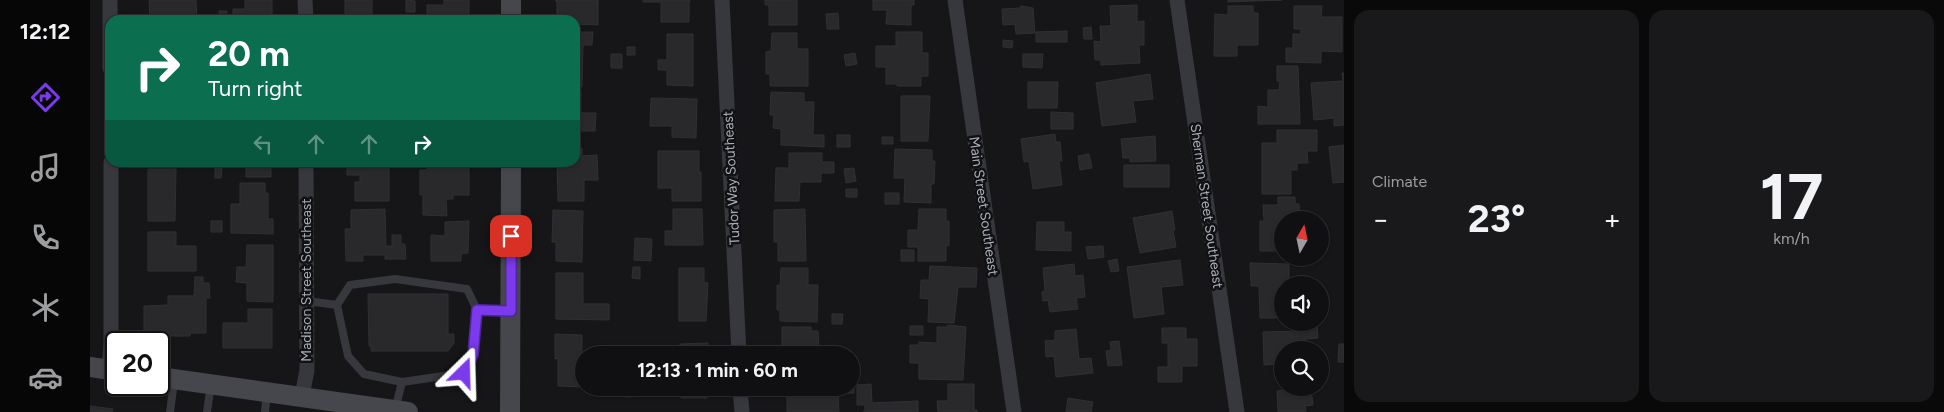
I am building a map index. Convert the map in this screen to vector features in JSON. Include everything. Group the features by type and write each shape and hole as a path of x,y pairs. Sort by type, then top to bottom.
{"street":[{"path":"110,0 110,15"},
{"path":"306,0 306,15"},
{"path":"510,0 510,15"},
{"name":"Tudor Way Southeast","path":"722,0 739,346"},
{"name":"Main Street Southeast","path":"955,0 1014,412"},
{"name":"Sherman Street Southeast","path":"1177,0 1237,412"},
{"path":"110,167 112,331"},
{"name":"Madison Street Southeast","path":"302,396 307,370 306,167"},
{"path":"510,412 511,167"},
{"path":"170,378 302,396 346,408 401,411"},
{"path":"741,396 742,412"}],"lane":[{"path":"395,279 467,289 477,310 473,355 464,373 402,382 364,374 348,356 337,305 350,285 395,279"},
{"path":"306,301 337,305"},
{"path":"477,310 511,311"},
{"path":"401,411 402,382"},
{"path":"207,412 211,384"},
{"path":"265,412 268,392"},
{"path":"169,396 170,412"}],"building":[{"path":"149,0 196,0 197,15 150,15"},
{"path":"245,0 272,0 272,15 233,15 233,9 245,9"},
{"path":"345,0 372,0 372,15 345,15"},
{"path":"406,0 415,1 415,12 406,12"},
{"path":"444,0 469,0 469,15 427,15 427,5 444,5"},
{"path":"555,0 598,0 598,25 580,24 580,15 557,15 557,2"},
{"path":"643,0 690,0 689,22 661,22 661,2 643,2"},
{"path":"765,0 797,0 797,25 769,25 769,5 765,5"},
{"path":"873,0 914,0 914,5 911,5 911,25 886,24 887,10 873,10"},
{"path":"1228,0 1282,0 1228,2"},
{"path":"1137,5 1137,22 1144,21 1144,45 1139,45 1140,63 1101,65 1101,60 1095,60 1094,41 1101,42 1100,26 1111,26 1110,6"},
{"path":"1021,6 1033,8 1035,33 1016,34 1015,24 1003,25 1002,9 1021,8"},
{"path":"1228,6 1253,6 1253,13 1258,13 1258,45 1237,45 1237,56 1214,56 1215,14 1228,15"},
{"path":"1294,6 1322,6 1321,17 1342,17 1342,52 1321,51 1321,63 1286,62 1286,48 1293,48 1293,34 1301,34 1301,29 1294,29"},
{"path":"219,11 227,11 227,15 219,15"},
{"path":"838,13 839,29 827,29 826,14"},
{"path":"1091,27 1092,39 1084,39 1083,28"},
{"path":"1067,31 1067,42 1036,42 1036,32"},
{"path":"580,32 593,32 592,45 583,45 582,87 580,87"},
{"path":"896,32 922,32 922,53 928,53 928,76 921,76 921,86 886,84 886,67 876,67 876,46 896,46"},
{"path":"772,33 797,33 797,49 808,49 808,86 770,86 770,74 766,74 766,52 771,51"},
{"path":"667,34 693,34 693,86 667,85 667,70 658,70 658,60 667,60"},
{"path":"1003,40 1013,41 1012,48 1003,47"},
{"path":"627,47 635,47 635,55 627,55"},
{"path":"855,53 857,64 846,66 844,55"},
{"path":"611,54 622,54 622,68 611,68"},
{"path":"1023,54 1043,54 1042,68 1023,67"},
{"path":"1277,66 1298,66 1300,124 1258,124 1258,106 1268,107 1268,90 1279,90 1280,81 1277,81"},
{"path":"1342,73 1344,73 1344,125 1334,126 1334,118 1314,120 1311,83 1343,81"},
{"path":"1150,74 1153,99 1133,101 1136,122 1102,126 1096,83"},
{"path":"1028,82 1058,82 1057,108 1028,108"},
{"path":"580,90 581,113 596,113 595,131 580,131"},
{"path":"771,92 804,93 804,102 814,102 813,135 824,135 824,147 781,145 781,129 773,128 774,115 770,115"},
{"path":"901,96 930,96 928,141 901,141"},
{"path":"651,98 697,99 696,138 672,137 672,126 650,126"},
{"path":"1051,112 1073,113 1073,129 1051,129"},
{"path":"1277,130 1317,130 1317,151 1307,151 1308,163 1297,163 1297,170 1291,170 1291,194 1262,194 1262,143 1277,143"},
{"path":"1055,134 1056,142 1060,142 1062,161 1059,161 1062,185 1033,189 1029,161 1024,162 1021,139"},
{"path":"837,135 850,135 850,147 837,147"},
{"path":"1155,136 1156,161 1130,162 1130,158 1123,158 1121,139"},
{"path":"882,137 893,137 893,144 882,144"},
{"path":"1344,145 1344,182 1333,183 1329,147"},
{"path":"580,148 582,148 582,156 597,155 598,180 584,180 584,201 558,201 557,167 580,167"},
{"path":"895,149 932,150 932,161 935,161 934,184 931,184 931,203 904,202 905,178 894,178"},
{"path":"658,151 699,151 701,201 672,201 672,188 658,188"},
{"path":"789,153 822,153 822,162 834,162 834,173 821,173 821,182 800,182 799,201 775,201 776,168 789,168"},
{"path":"1089,154 1092,168 1080,170 1078,156"},
{"path":"1124,165 1169,165 1169,187 1124,187"},
{"path":"246,167 271,167 271,177 246,177"},
{"path":"347,167 389,167 389,201 355,201 355,182 360,182 360,175 347,175"},
{"path":"215,168 222,168 221,178 215,178"},
{"path":"427,168 469,168 469,195 453,195 453,199 446,199 447,216 423,215 423,194 420,195 420,170 427,170"},
{"path":"854,168 856,181 846,183 844,169"},
{"path":"148,169 176,169 175,221 148,221"},
{"path":"240,183 265,183 265,193 268,193 268,219 273,219 273,234 231,233 231,204 240,204"},
{"path":"846,189 857,189 857,197 846,197"},
{"path":"885,193 899,193 899,204 885,204"},
{"path":"1278,197 1295,197 1295,204 1299,204 1299,211 1274,211 1274,251 1260,251 1260,221 1264,221 1263,205 1278,205"},
{"path":"385,209 386,246 392,246 392,235 401,235 401,244 405,244 406,259 385,259 385,255 363,255 363,261 346,261 345,229 351,229 351,210"},
{"path":"673,209 702,209 703,245 665,245 665,231 673,231"},
{"path":"805,209 806,261 778,261 778,242 774,242 774,210"},
{"path":"919,209 946,209 946,221 949,221 949,246 946,245 946,261 918,261 918,247 908,247 908,230 918,230"},
{"path":"553,210 583,211 582,262 556,261 556,242 552,242"},
{"path":"1172,211 1176,247 1140,253 1133,218"},
{"path":"211,221 222,221 222,232 211,232"},
{"path":"469,221 468,253 461,254 461,261 431,261 431,235 445,236 445,222"},
{"path":"1037,222 1064,222 1064,232 1071,232 1071,251 1036,250"},
{"path":"148,232 176,232 176,246 196,246 196,271 148,271"},
{"path":"635,238 652,239 651,261 634,260"},
{"path":"247,245 273,245 273,302 247,301 247,283 236,282 237,267 246,267"},
{"path":"1103,246 1104,257 1088,259 1086,247"},
{"path":"901,250 914,250 914,261 901,261"},
{"path":"1117,259 1119,271 1111,272 1108,261"},
{"path":"1180,260 1183,285 1161,287 1164,314 1134,318 1127,267"},
{"path":"1250,263 1289,266 1289,276 1274,276 1274,318 1260,318 1259,286 1251,286"},
{"path":"1074,264 1075,276 1083,275 1085,297 1076,298 1078,309 1050,312 1048,300 1043,301 1042,292 1045,291 1043,268"},
{"path":"930,266 977,268 976,287 958,287 954,323 928,322 929,299 920,298 921,280 929,280"},
{"path":"633,267 640,267 640,279 632,278"},
{"path":"679,268 704,268 704,282 708,283 706,321 679,321"},
{"path":"781,268 808,268 808,285 818,285 817,322 780,321 780,310 777,310 777,285 780,285"},
{"path":"556,273 583,273 583,304 609,304 609,320 556,319"},
{"path":"195,277 203,277 203,283 209,283 210,298 206,298 206,333 190,333 190,336 170,336 170,331 144,331 144,306 168,305 168,296 194,296"},
{"path":"368,294 448,294 448,334 454,334 454,343 448,351 371,351 371,346 369,346"},
{"path":"248,309 272,309 272,348 223,348 223,323 248,323"},
{"path":"832,314 843,314 842,324 832,324"},
{"path":"948,325 966,327 963,380 919,379 919,363 910,363 910,345 919,345 919,342 937,343 937,327 947,327"},
{"path":"910,326 923,326 923,335 910,335"},
{"path":"782,327 811,327 811,331 818,331 819,346 782,346"},
{"path":"1162,328 1186,328 1186,339 1197,339 1197,366 1182,366 1182,382 1158,382 1158,367 1168,367 1168,343 1162,343"},
{"path":"1076,329 1079,359 1091,358 1093,373 1056,377 1054,356 1046,357 1045,341 1055,340 1055,331"},
{"path":"1318,331 1318,338 1306,339 1306,341 1274,341 1274,364 1264,365 1263,332"},
{"path":"555,334 582,335 582,346 575,346 575,387 558,386 558,358 555,359"},
{"path":"1119,341 1122,365 1108,366 1106,351 1111,350 1110,342"},
{"path":"708,343 708,346 680,346 680,344"},
{"path":"1339,344 1344,344 1344,362 1338,362"},
{"path":"871,384 872,403 918,401 918,412 863,412 865,411 865,405 857,405 857,396 860,396 860,385"},
{"path":"948,384 974,384 974,410 977,410 977,412 938,412 937,401 948,401"},
{"path":"681,396 707,396 707,398 681,398"},
{"path":"787,396 838,396 839,412 787,412"},
{"path":"1277,396 1312,396 1313,405 1305,406 1306,412 1278,412"},
{"path":"1068,398 1093,402 1091,412 1066,412"},
{"path":"90,406 113,409 112,412 90,412"}],"route":[{"path":"464,373 473,355 477,310 511,311 511,236"}]}
